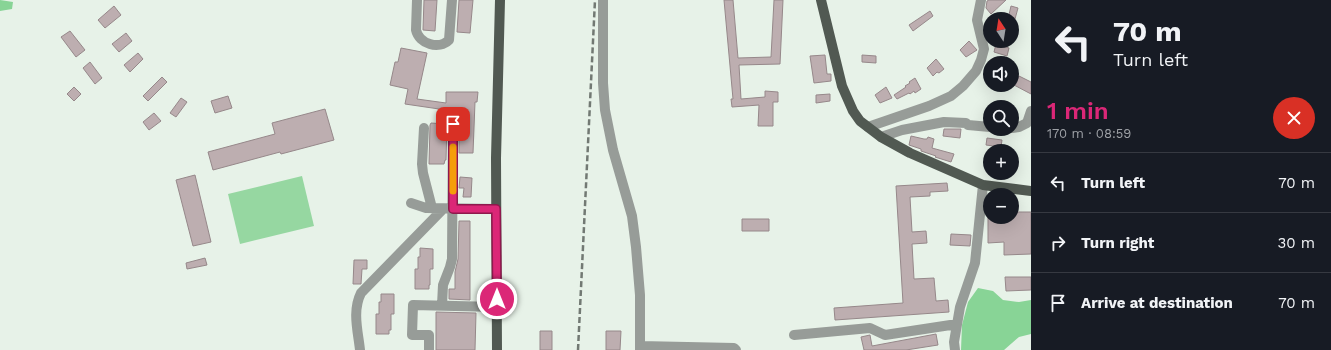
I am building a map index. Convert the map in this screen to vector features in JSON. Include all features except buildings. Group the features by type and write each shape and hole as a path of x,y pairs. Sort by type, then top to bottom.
{"main road":[{"path":"496,350 496,158 500,0"},
{"path":"821,0 842,86 853,111 860,121 881,137 910,153 983,185 1031,191"}],"street":[{"path":"417,0 417,34 424,42 436,45 446,43 449,40 452,0"},
{"path":"603,0 603,83 605,110 613,150 632,216 640,295 640,348 734,348 736,350"},
{"path":"868,127 929,106 951,96 976,72 984,49 977,20 981,0"},
{"path":"1019,127 1027,123 1031,111"},
{"path":"881,137 902,130 944,122 966,123 968,125 983,126"},
{"path":"442,305 443,285 452,259 448,209 453,124"},
{"path":"424,128 422,164 432,208"},
{"path":"955,350 954,342 960,307 976,263 983,185"},
{"path":"410,203 421,207 432,208 496,209"},
{"path":"360,350 357,325 357,306 361,293 448,209"},
{"path":"429,350 429,335 412,335 413,305 497,307"},
{"path":"794,335 870,328 884,335 957,324"}],"green space":[{"path":"0,0 13,2 12,9 0,11"},
{"path":"302,176 314,226 240,244 228,194"},
{"path":"978,288 993,291 1003,300 1019,302 1031,300 1031,334 1019,337 1004,350 961,350 962,325 968,302"}],"railway":[{"path":"578,350 595,0"}],"slow traffic":[{"path":"453,147 453,191"}],"route":[{"path":"453,124 453,209 496,209 497,299"}]}
